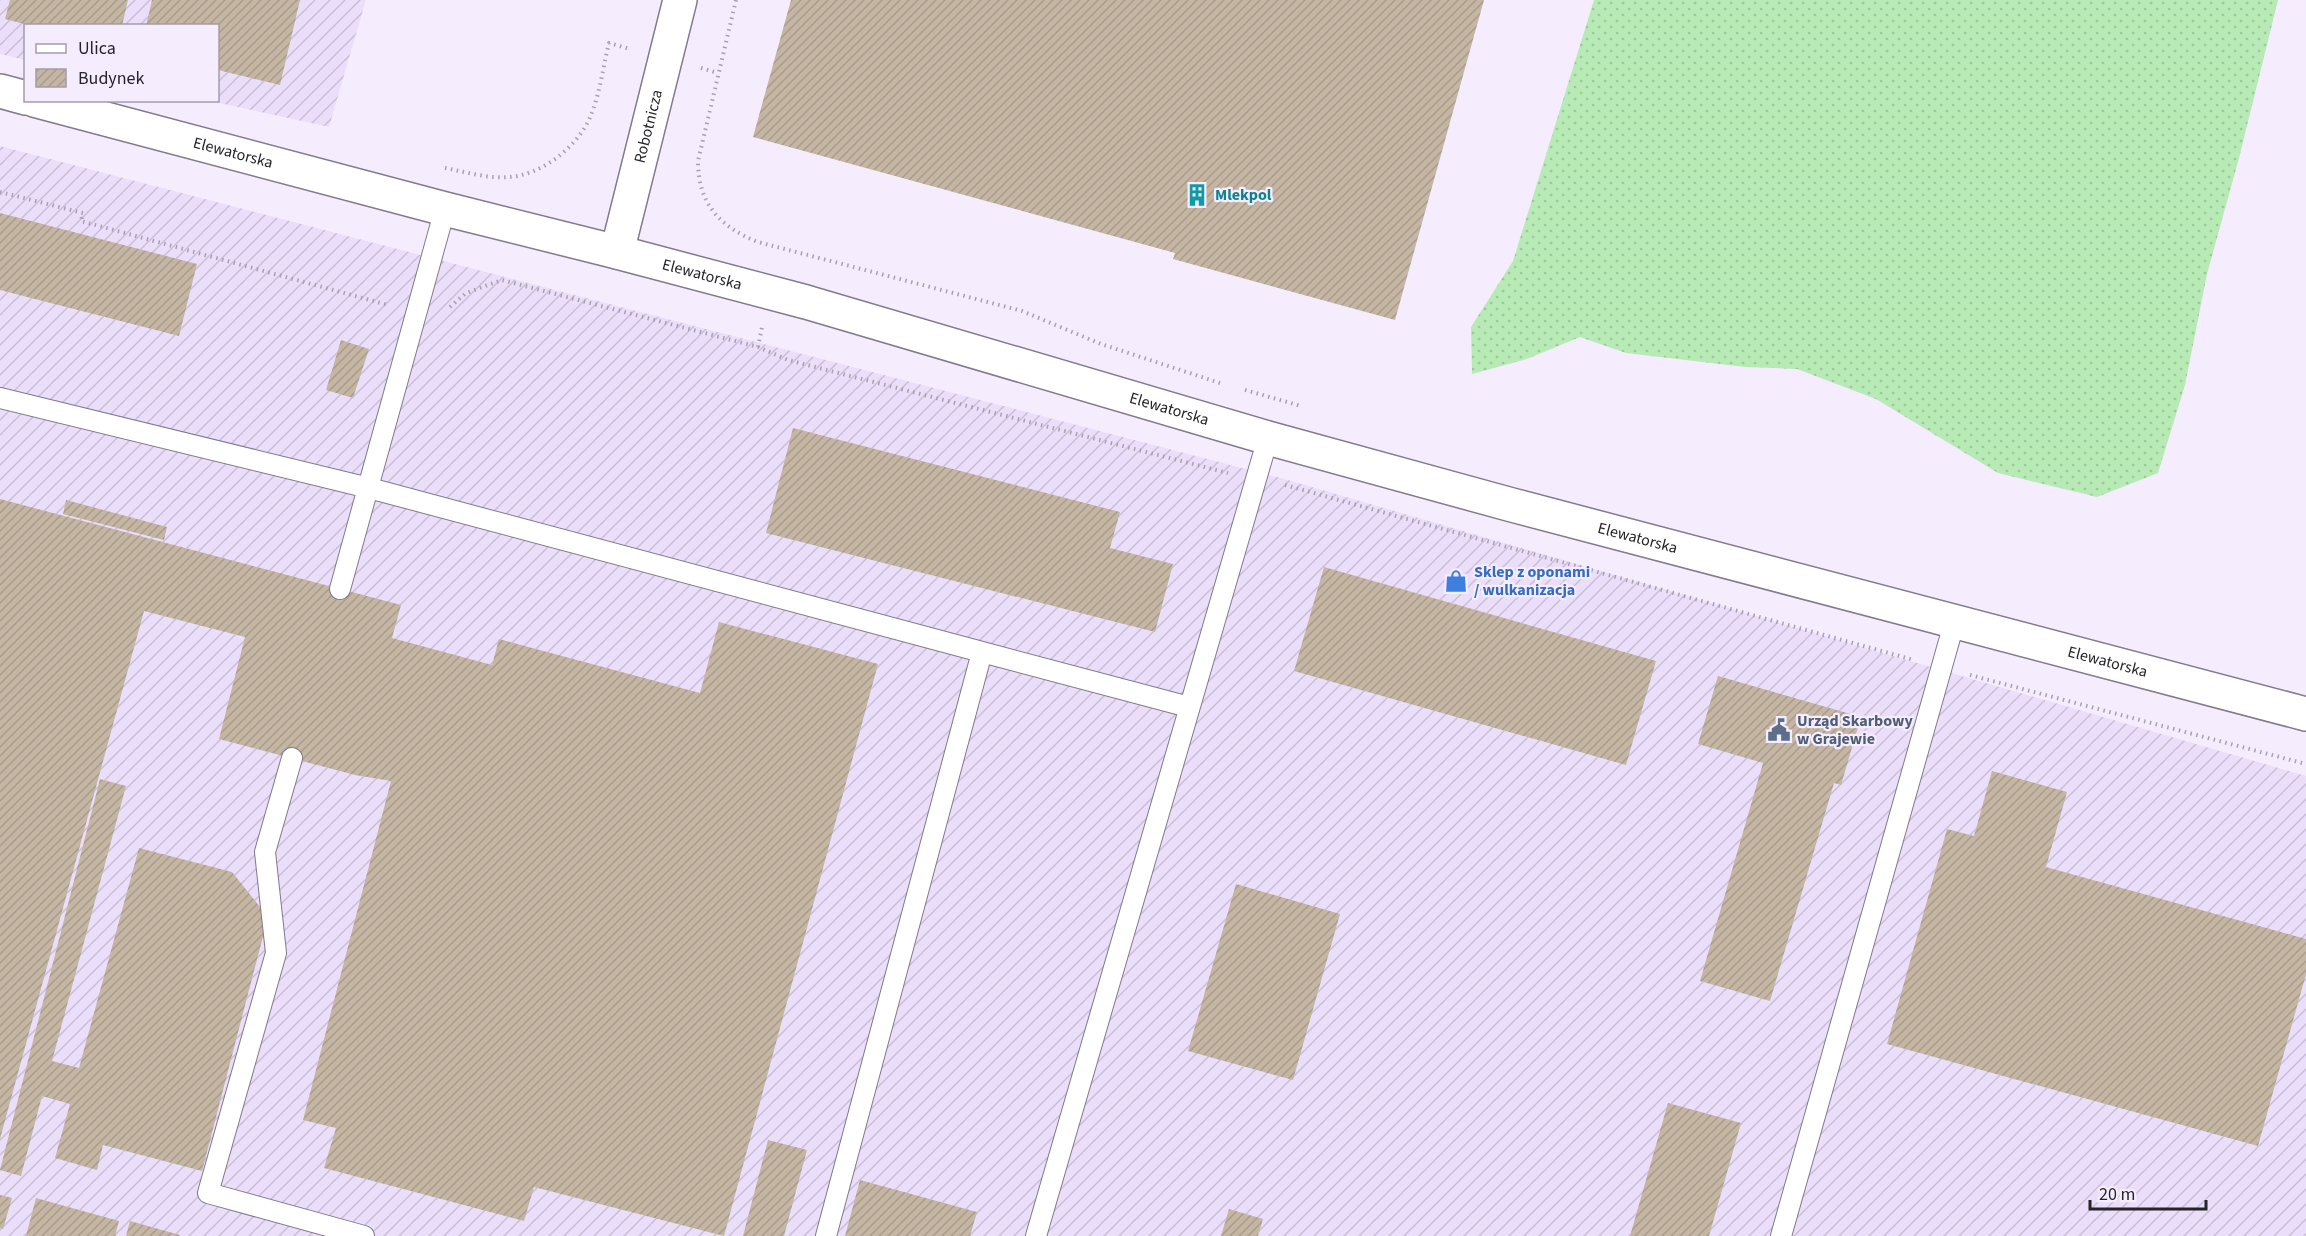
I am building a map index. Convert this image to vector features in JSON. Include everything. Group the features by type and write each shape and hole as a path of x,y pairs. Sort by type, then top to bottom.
{"street":[{"name":"Robotnicza","path":"617,252 680,0"},
{"path":"0,92 24,98"},
{"name":"Elewatorska","path":"42,102 806,302 1268,438 1512,505 2306,714"}],"lane":[{"path":"340,589 445,209"},
{"path":"0,398 369,488 1189,707"},
{"path":"1036,1236 1268,438"},
{"path":"1781,1236 1955,620"},
{"path":"826,1236 982,652"},
{"path":"292,758 266,852 276,953 208,1193 306,1228 364,1236"}],"path":[{"path":"736,0 698,161 698,180 706,200 728,228 758,242 1022,311 1101,344 1229,385"},
{"path":"441,167 490,177 509,177 525,175 558,157 574,142 591,115 609,43"},
{"path":"0,192 82,213 81,220 415,312 443,315 466,293 502,280 758,347 788,360 1209,470 1256,477 1942,667 2306,764"},
{"path":"1240,388 1305,407"}],"shaded area":[{"path":"0,0 366,0 329,127 215,102 219,102 219,24 24,24 24,60 0,54"},
{"path":"0,146 1281,478 2306,776 2306,1236 0,1236"}],"green space":[{"path":"1594,0 2278,0 2239,158 2207,274 2185,385 2158,473 2097,497 1998,473 1876,399 1797,369 1745,367 1626,353 1580,337 1527,359 1472,374 1471,327 1513,261"}],"building":[{"path":"10,0 128,0 122,24 24,24 5,19"},
{"path":"152,0 300,0 280,85 219,70 219,24 146,24"},
{"name":"Mlekpol","path":"791,0 1484,0 1395,320 1173,259 1175,253 753,137"},
{"path":"0,213 197,264 179,336 0,290"},
{"path":"341,340 369,349 353,398 326,390"},
{"path":"793,428 1120,512 1110,548 1173,564 1155,632 766,533"},
{"path":"0,499 401,605 392,638 492,665 499,639 700,693 719,622 878,664 724,1236 534,1187 524,1221 324,1168 336,1128 303,1120 391,781 355,775 219,739 245,637 144,611 0,1139"},
{"path":"66,500 167,527 164,540 63,514"},
{"path":"1324,567 1656,661 1626,765 1294,671"},
{"path":"1718,676 1861,717 1841,785 1834,783 1770,1001 1700,981 1763,763 1698,744"},
{"path":"1992,771 2067,792 2046,867 2306,939 2306,974 2258,1146 1887,1044 1947,829 1974,836"},
{"path":"100,779 126,786 52,1061 79,1068 139,848 232,872 268,917 202,1171 103,1145 97,1170 55,1158 70,1104 42,1096 21,1176 0,1170"},
{"path":"1236,884 1340,914 1293,1080 1188,1051"},
{"path":"1668,1103 1741,1123 1709,1236 1630,1236"},
{"path":"768,1140 807,1150 784,1236 743,1236"},
{"path":"860,1180 977,1212 970,1236 845,1236"},
{"path":"0,1195 12,1198 3,1229 0,1228"},
{"path":"36,1198 119,1221 115,1236 26,1236"},
{"path":"1229,1209 1263,1219 1258,1236 1221,1236"},
{"path":"130,1221 180,1235 180,1236 126,1236"}],"place":[{"name":"Mlekpol","path":"1197,195"},
{"name":"Sklep z oponami / wulkanizacja","path":"1456,581"},
{"name":"Urząd Skarbowy w Grajewie","path":"1779,730"}]}
